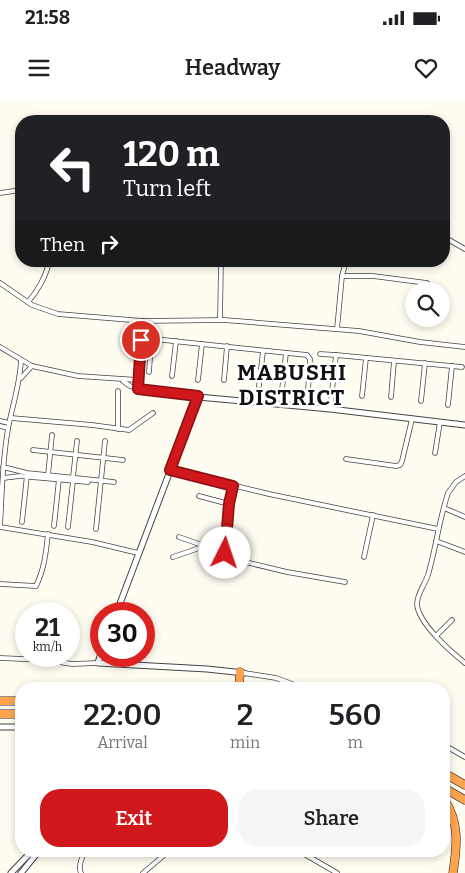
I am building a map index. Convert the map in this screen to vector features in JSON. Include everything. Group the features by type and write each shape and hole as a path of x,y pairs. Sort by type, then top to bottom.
{"highway":[{"path":"241,682 242,672"},
{"path":"0,701 15,702"},
{"path":"0,714 15,714"},
{"path":"450,776 465,785"},
{"path":"450,791 465,800"},
{"path":"450,810 456,825 457,846 453,873"}],"street":[{"path":"0,192 15,191"},
{"path":"450,240 465,249"},
{"path":"28,302 36,292 48,267"},
{"path":"220,320 221,267"},
{"path":"337,329 344,267"},
{"path":"342,276 373,276 419,282"},
{"path":"0,283 28,302 43,310 58,314 143,321 220,320 337,329 465,347"},
{"path":"138,389 143,321"},
{"path":"149,372 152,340 154,339 307,355 309,357 306,407"},
{"path":"172,376 176,341"},
{"path":"198,380 202,344"},
{"path":"224,380 227,346"},
{"path":"0,347 32,366 78,376 138,380"},
{"path":"259,386 263,350"},
{"path":"282,390 286,352"},
{"path":"320,354 462,367"},
{"path":"330,409 336,355"},
{"path":"362,396 366,358"},
{"path":"21,360 21,378 9,426 3,467 0,527 92,542 138,553"},
{"path":"391,397 394,361"},
{"path":"421,401 425,363"},
{"path":"21,378 32,366"},
{"path":"448,405 452,366"},
{"path":"122,380 138,389 465,425"},
{"path":"118,391 118,429"},
{"path":"120,602 198,396"},
{"path":"11,418 129,430 153,413"},
{"path":"346,458 396,466 400,464 412,419"},
{"path":"0,422 9,426"},
{"path":"435,453 440,422"},
{"path":"0,426 9,426"},
{"path":"48,475 52,435"},
{"path":"96,529 106,441"},
{"path":"68,527 77,442"},
{"path":"33,450 123,460"},
{"path":"3,467 27,475 59,480 73,479"},
{"path":"170,470 233,486 438,529"},
{"path":"22,522 27,475"},
{"path":"3,478 48,475 114,482"},
{"path":"465,476 452,486 448,493 427,578 418,597 417,605 429,628 444,645 465,663"},
{"path":"54,526 59,480"},
{"path":"225,553 229,504 233,486"},
{"path":"199,496 229,504"},
{"path":"444,508 465,517"},
{"path":"364,557 372,515"},
{"path":"0,584 36,586 46,556 48,534"},
{"path":"179,537 225,553 233,560 345,582"},
{"path":"436,541 465,552"},
{"path":"173,557 205,546"},
{"path":"436,636 452,620"},
{"path":"0,658 46,660 72,664 90,663"},
{"path":"155,666 242,672 276,678 287,682"},
{"path":"0,727 15,727"},
{"path":"450,748 465,757"},
{"path":"11,873 26,857"},
{"path":"22,872 35,857"},
{"path":"81,873 82,857"},
{"path":"144,873 162,857"},
{"path":"309,857 336,873"},
{"path":"150,868 150,873"}],"district":[{"name":"MABUSHI DISTRICT","path":"292,384"}],"route":[{"path":"141,340 138,389 198,396 170,470 233,486 229,504 225,553"}]}
